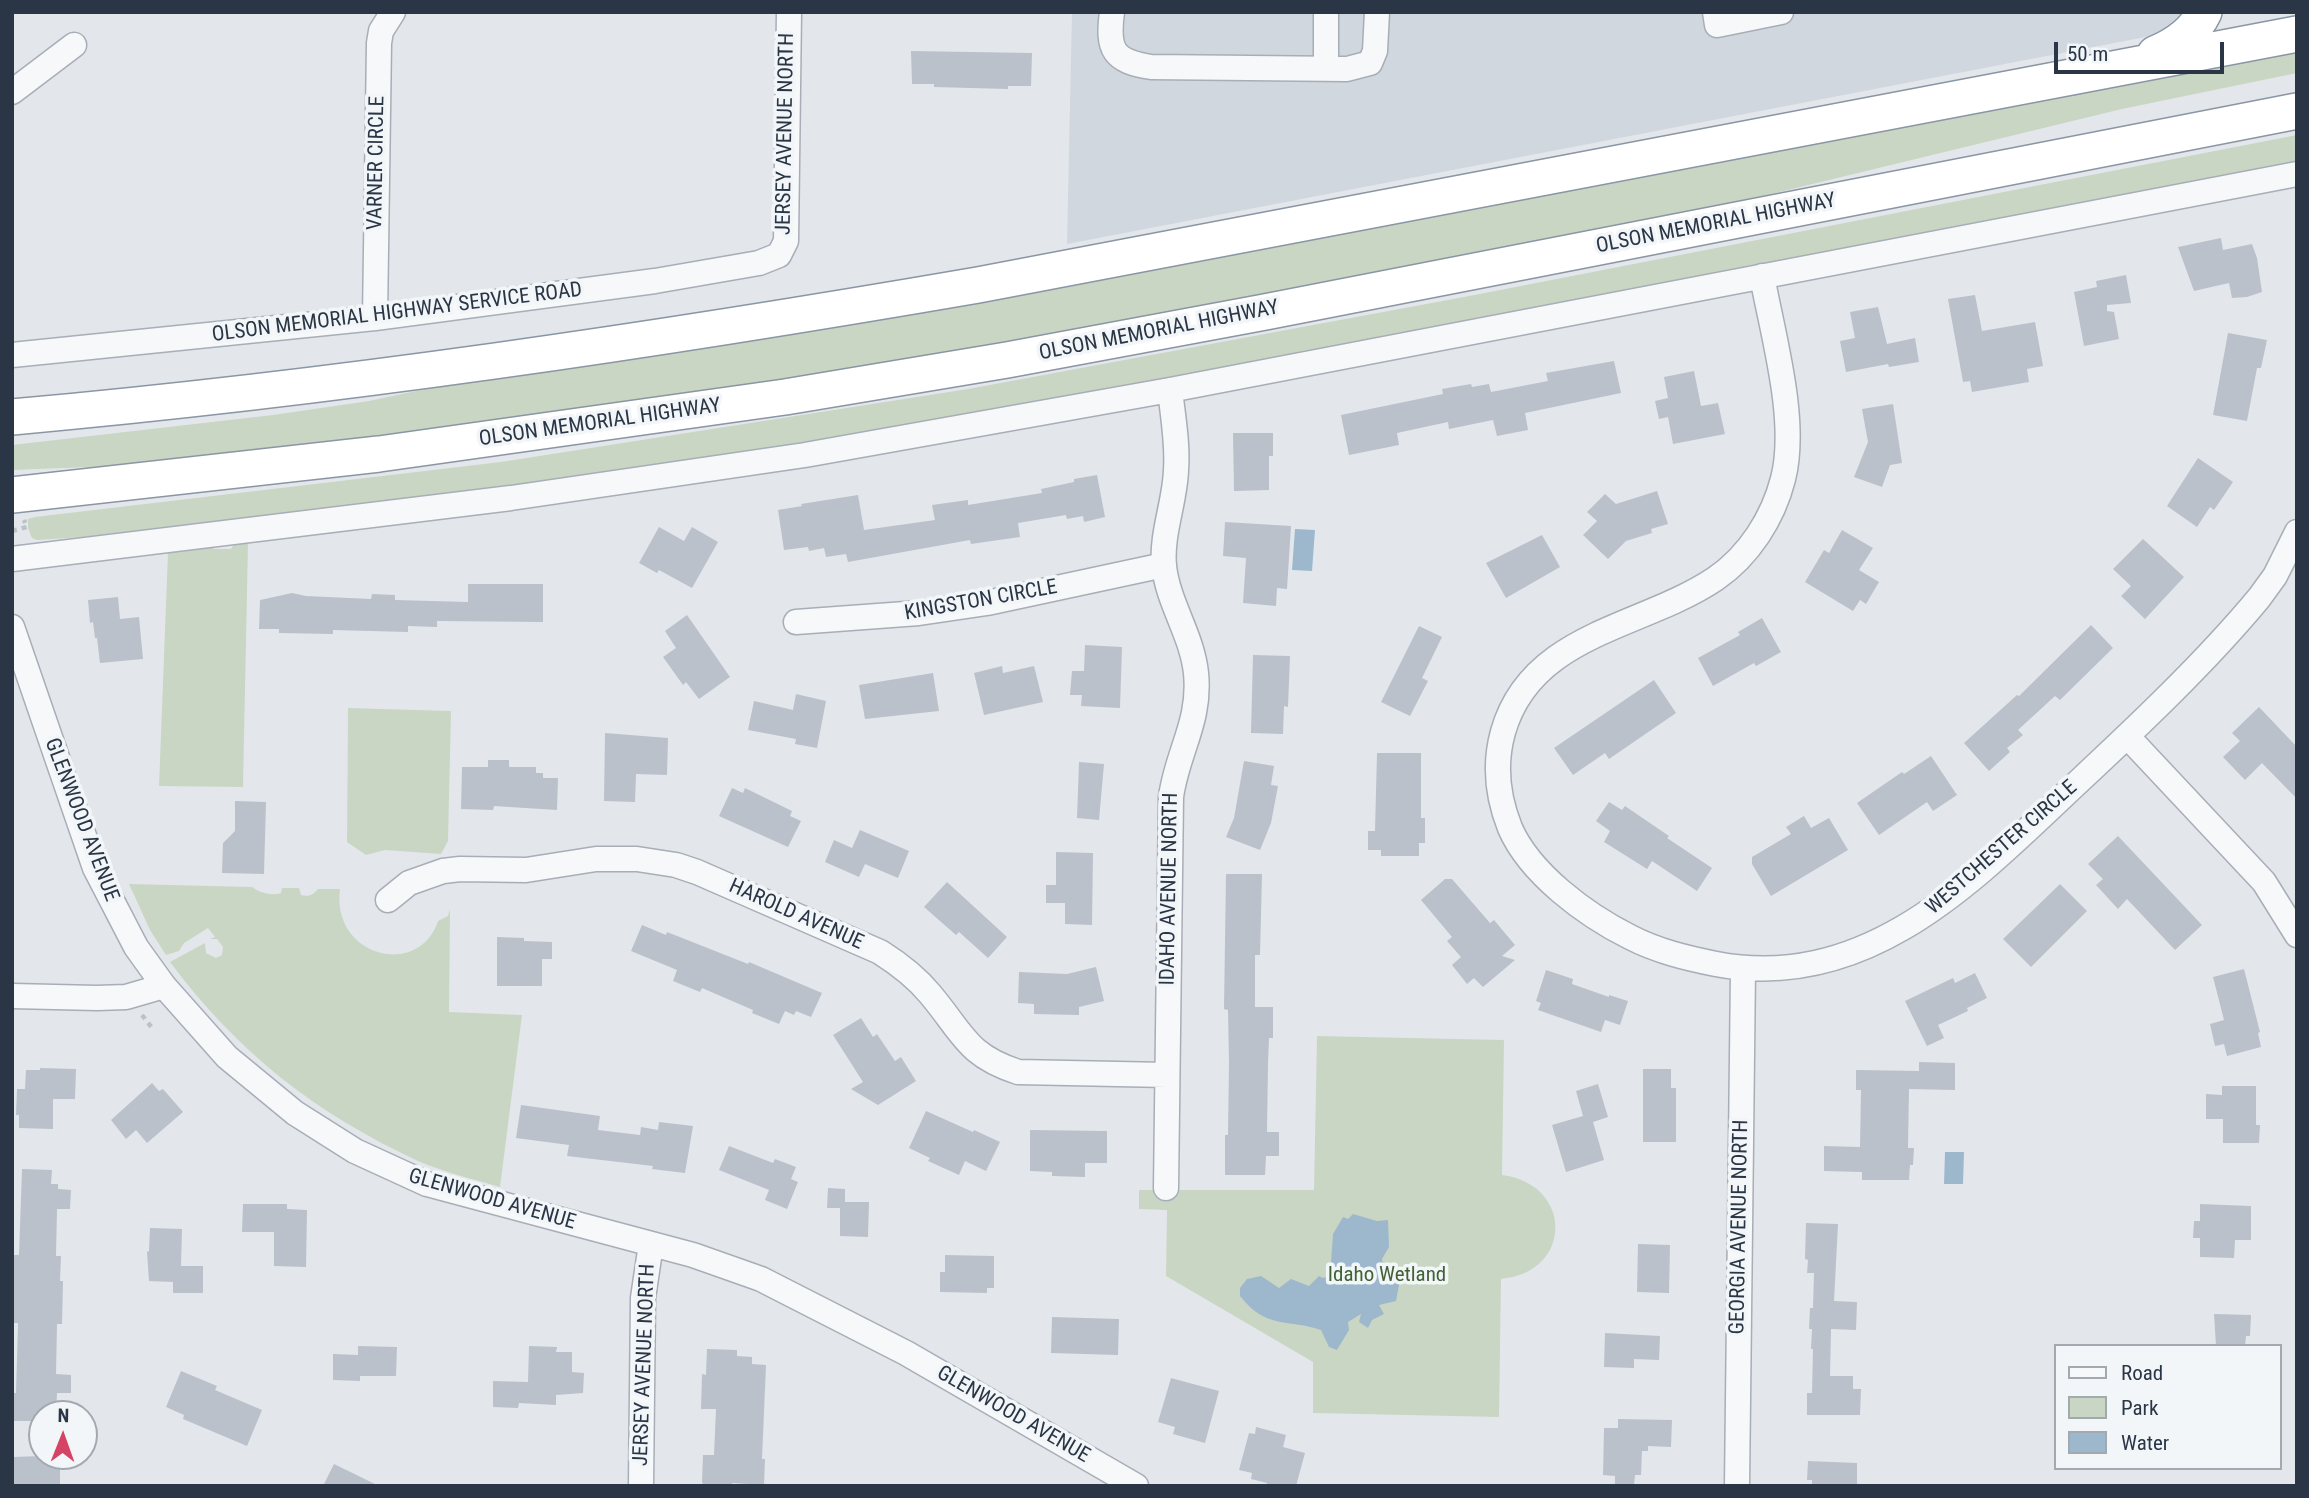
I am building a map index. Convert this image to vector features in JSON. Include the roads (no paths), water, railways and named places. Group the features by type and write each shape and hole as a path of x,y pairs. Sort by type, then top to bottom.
{"highway":[{"path":"2126,66 2173,44 2195,27 2204,12"},
{"path":"12,417 108,409 364,378 821,312 1018,278 2297,34"},
{"name":"OLSON MEMORIAL HIGHWAY","path":"12,495 379,454 850,386 1265,312 2297,111"}],"street":[{"name":"VARNER CIRCLE","path":"375,318 379,43 381,31 393,12"},
{"name":"JERSEY AVENUE NORTH","path":"779,255 786,241 789,12"},
{"path":"1112,12 1111,44 1117,56 1130,64 1151,67 1347,69 1370,63 1375,51 1377,12"},
{"path":"1326,12 1326,68"},
{"path":"1716,12 1717,25 1782,12"},
{"path":"12,92 74,45"},
{"path":"12,559 511,498 805,456 1170,390 2297,174"},
{"name":"OLSON MEMORIAL HIGHWAY SERVICE ROAD","path":"12,355 375,318 738,268 779,255"},
{"name":"WESTCHESTER CIRCLE","path":"1762,276 1788,424 1787,463 1783,482 1769,517 1747,550 1718,577 1685,597 1586,639 1553,659 1536,673 1506,720 1498,758 1501,798 1512,833 1529,858 1571,899 1611,927 1681,957 1744,969 1795,967 1839,957 1881,940 1919,919 2012,845 2127,736 2259,598 2275,576 2297,532"},
{"name":"IDAHO AVENUE NORTH","path":"1166,1188 1171,797 1173,782 1192,728 1197,692 1192,650 1164,565 1165,540 1177,471 1170,390"},
{"name":"KINGSTON CIRCLE","path":"796,622 919,614 987,603 1164,565"},
{"name":"GLENWOOD AVENUE","path":"12,627 95,868 136,947 164,986 243,1072 295,1113 355,1152 448,1191 727,1265 792,1293 906,1353 1136,1486"},
{"path":"2127,736 2264,882 2297,935"},
{"name":"HAROLD AVENUE","path":"388,900 409,883 426,875 452,870 526,870 596,859 638,859 676,865 880,953 903,967 923,987 973,1050 1003,1067 1018,1072 1167,1074"},
{"name":"GEORGIA AVENUE NORTH","path":"1737,1486 1744,969"},
{"path":"12,996 97,999 127,997 164,986"},
{"name":"JERSEY AVENUE NORTH","path":"641,1486 643,1298 651,1244"}],"water":[{"path":"1295,529 1315,530 1312,571 1292,570"},
{"path":"1945,1152 1964,1152 1963,1184 1944,1184"},
{"path":"1353,1214 1377,1221 1388,1220 1389,1247 1382,1259 1384,1270 1397,1271 1400,1280 1396,1301 1379,1305 1384,1314 1372,1320 1368,1328 1359,1322 1361,1314 1348,1322 1349,1330 1337,1350 1329,1347 1321,1330 1268,1319 1250,1307 1240,1296 1240,1288 1247,1279 1261,1276 1279,1288 1291,1279 1309,1286 1319,1276 1330,1276 1333,1234 1343,1217 1348,1219"}],"park label":[{"name":"Idaho Wetland","path":"1387,1276"}]}
